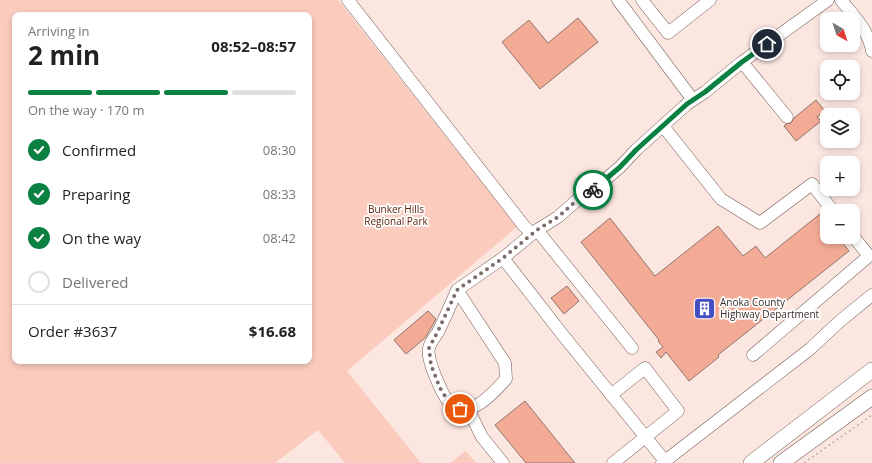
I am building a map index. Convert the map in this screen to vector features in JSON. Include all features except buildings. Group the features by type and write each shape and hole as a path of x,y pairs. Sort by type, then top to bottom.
{"main road":[{"path":"751,463 872,370"},
{"path":"781,463 872,397"}],"lane":[{"path":"348,0 524,226 535,232 632,348"},
{"path":"618,0 693,100"},
{"path":"642,0 668,33 710,0"},
{"path":"457,290 504,362 506,379 480,404 468,409 460,409 450,404 440,388 431,365 429,348 457,290 503,258 535,232 558,217 576,201 594,189 693,100 742,62 828,0"},
{"path":"841,0 864,29 872,51"},
{"path":"742,62 787,117"},
{"path":"663,126 721,199 760,223 812,184 828,204"},
{"path":"753,355 869,256 859,244"},
{"path":"503,258 557,328 665,462 810,349 840,321 872,295"},
{"path":"611,395 645,368 678,411 613,463"},
{"path":"468,409 482,437 503,463"}],"path":[{"path":"804,463 872,415"}],"green space":[{"name":"Bunker Hills Regional Park","path":"0,0 338,0 517,227 347,371 421,463 345,463 318,430 275,463 0,463"},
{"path":"466,451 476,463 450,463"}],"way so far":[{"path":"460,409 450,404 440,388 431,365 429,348 457,290 503,258 537,230 558,217 576,201 593,190"}],"place":[{"name":"Anoka County Highway Department","path":"705,308"}],"route":[{"path":"593,190 620,167 636,150 687,104 767,44"}]}
